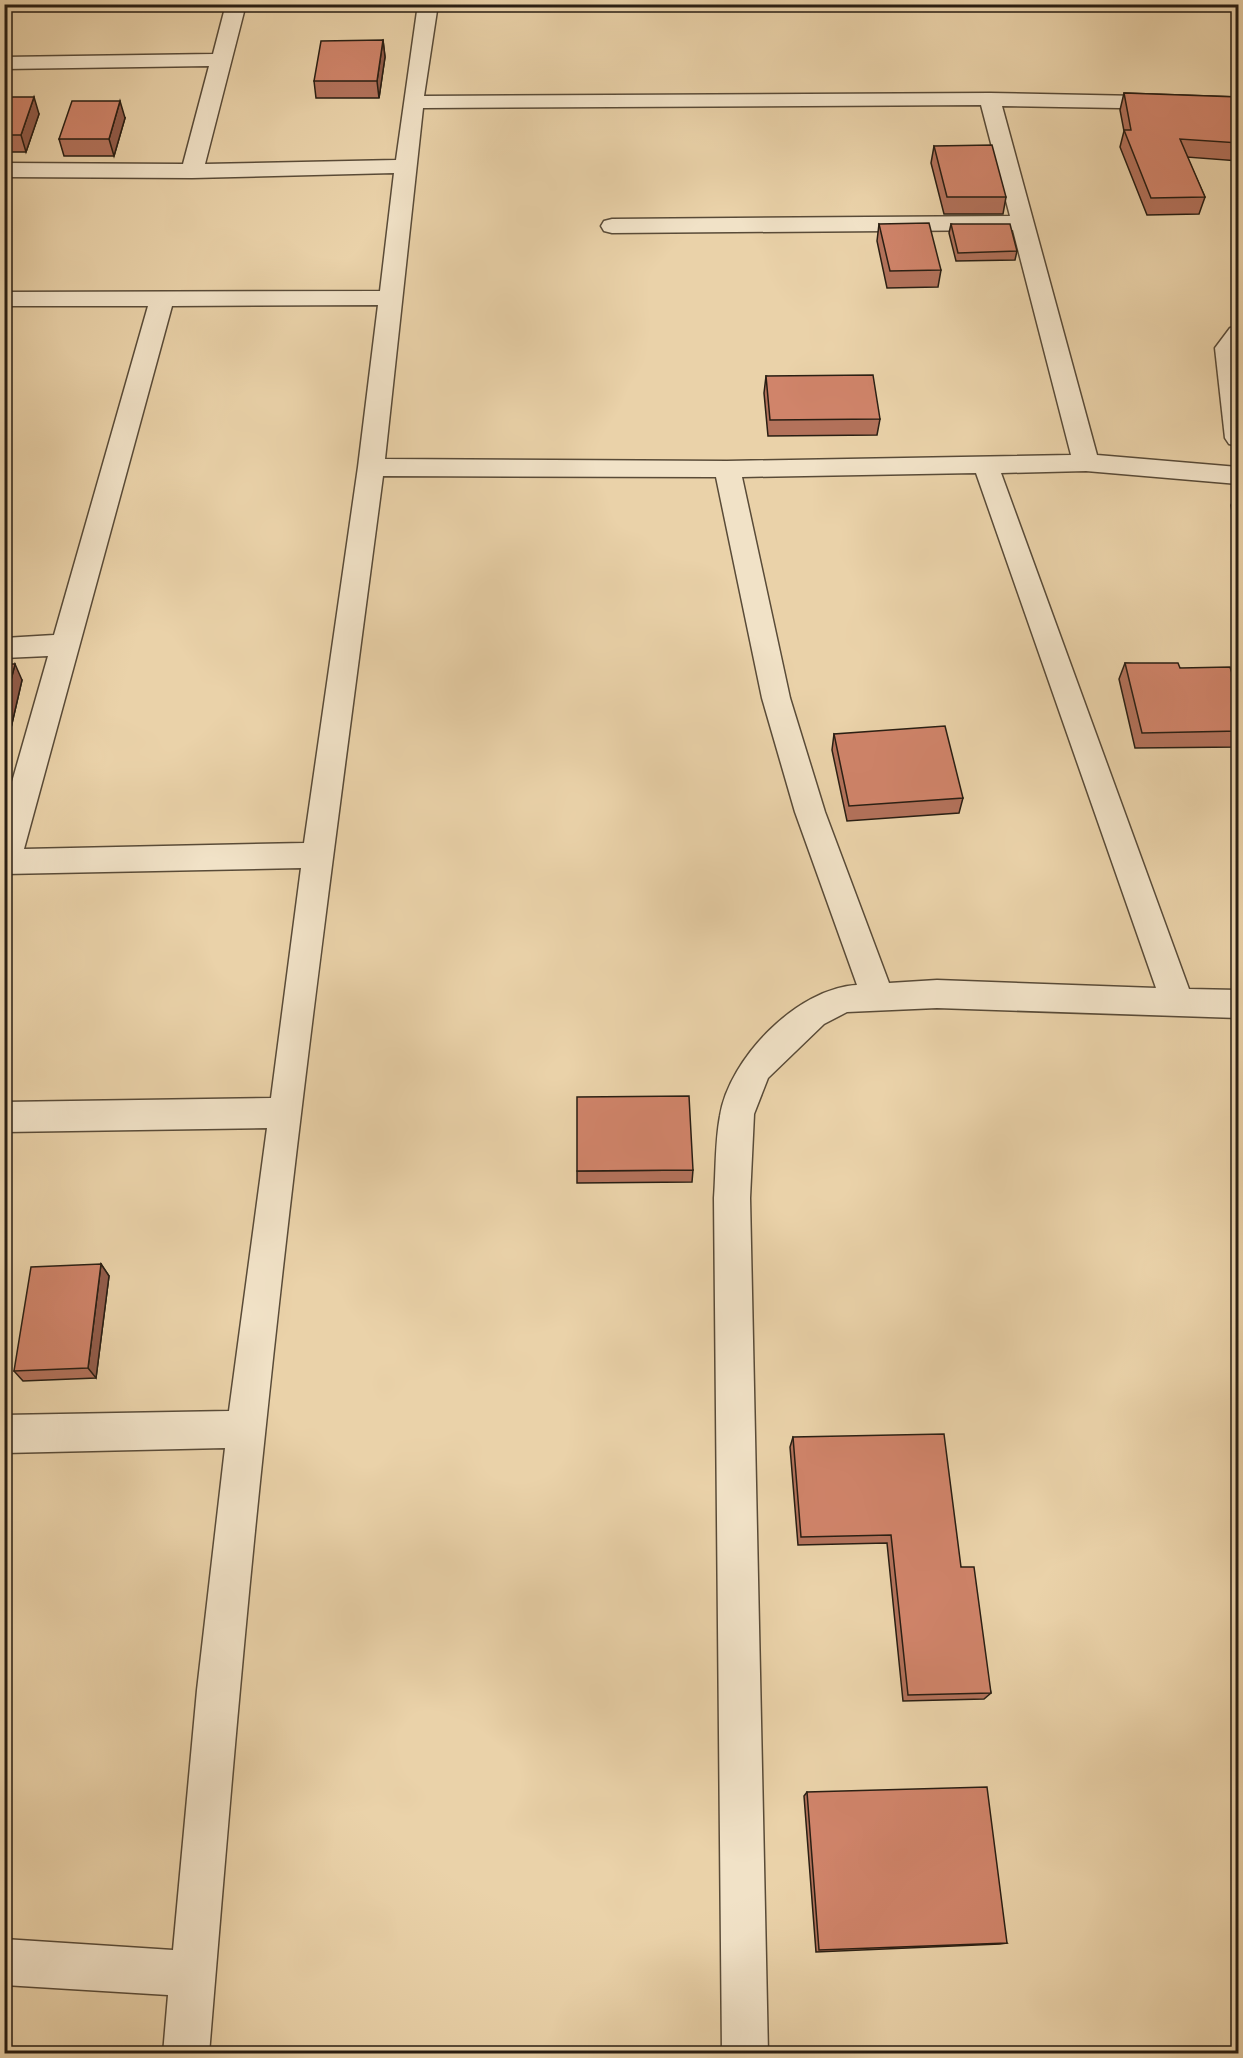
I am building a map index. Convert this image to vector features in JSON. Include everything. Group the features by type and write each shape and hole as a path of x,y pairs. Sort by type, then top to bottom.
{"street":[{"path":"192,171 236,4"},
{"path":"186,2054 216,1702 246,1429 318,855 371,467 413,102 428,4"},
{"path":"4,63 220,60"},
{"path":"413,102 990,99 1239,104"},
{"path":"990,99 1086,463"},
{"path":"4,170 192,171 407,166"},
{"path":"612,226 1023,223"},
{"path":"162,298 5,862 318,855"},
{"path":"4,299 389,298"},
{"path":"1239,333 1227,348 1239,438"},
{"path":"985,463 1178,1003"},
{"path":"371,467 727,469 1086,463 1239,476"},
{"path":"727,469 776,698 810,812 878,997"},
{"path":"4,648 66,645"},
{"path":"745,2054 732,1198 737,1114 756,1069 789,1034 812,1014 844,999 937,994 1239,1004"},
{"path":"4,1117 285,1113"},
{"path":"4,1434 246,1429"},
{"path":"4,1962 192,1974"}],"building":[{"path":"383,40 377,81 314,81 321,41"},
{"path":"1124,93 1239,97 1239,143 1180,139 1205,197 1151,198 1124,130 1131,130"},
{"path":"4,97 34,97 21,135 4,135"},
{"path":"72,101 120,101 109,139 59,139"},
{"path":"992,145 1006,197 947,197 934,146"},
{"path":"929,223 941,270 890,271 879,224"},
{"path":"951,224 1010,224 1017,251 958,253"},
{"path":"873,375 880,419 770,420 766,376"},
{"path":"1125,663 1178,663 1180,668 1230,667 1239,696 1239,731 1142,733"},
{"path":"4,664 15,664 4,708"},
{"path":"945,726 963,798 849,806 834,734"},
{"path":"689,1096 693,1170 577,1171 577,1097"},
{"path":"101,1264 88,1368 14,1371 31,1267"},
{"path":"944,1434 961,1567 974,1567 991,1693 908,1695 891,1535 801,1537 793,1437"},
{"path":"987,1787 1007,1943 819,1950 807,1792"}]}
